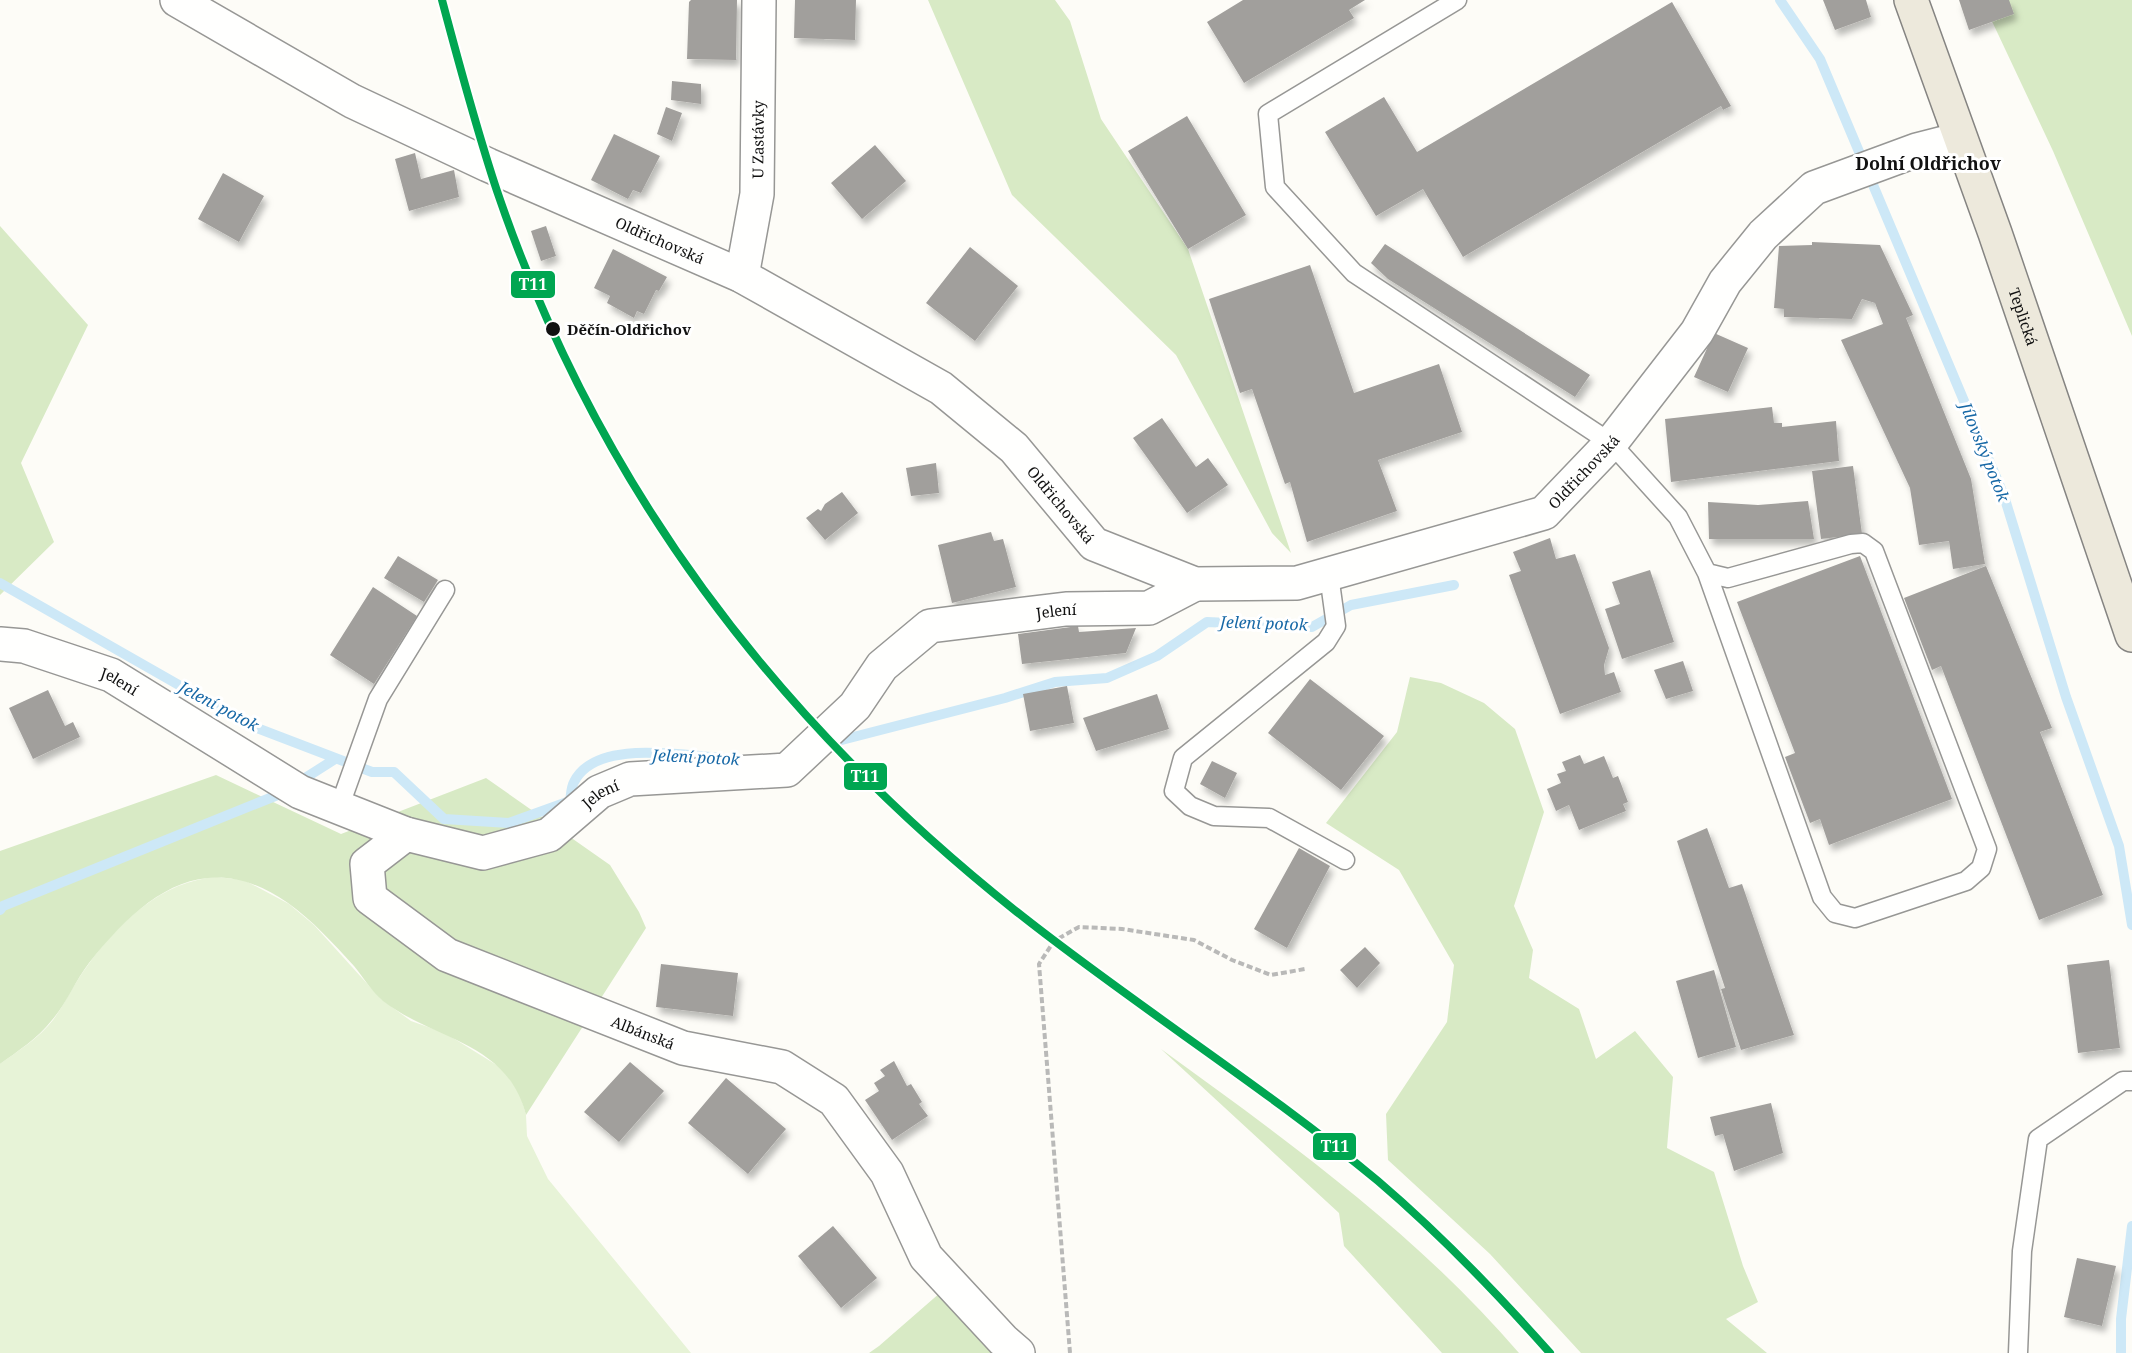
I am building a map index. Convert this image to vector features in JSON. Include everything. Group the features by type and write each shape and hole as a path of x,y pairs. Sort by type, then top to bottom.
{"main road":[{"name":"Teplická","path":"1911,0 2132,635"}],"street":[{"name":"Oldřichovská","path":"177,0 352,101 488,165 742,276 941,388 1014,448 1094,544 1195,584 1297,583 1330,589 1544,513 1611,443 1697,332 1725,282 1763,235 1814,188 1917,150 1960,139"},
{"name":"U Zastávky","path":"742,276 757,194 759,0"},
{"name":"Jelení","path":"0,644 24,646 111,675 300,792 345,793 406,834 483,853 549,836 599,792 630,779 787,770 855,706 882,666 930,626 1066,609 1149,608 1195,584"},
{"name":"Albánská","path":"406,834 367,864 370,898 447,955 682,1048 782,1067 834,1100 887,1173 926,1257 1018,1353"}],"lane":[{"path":"1457,0 1268,114 1275,187 1354,273 1611,443 1678,517 1707,573 1822,897 1835,913 1855,918 1966,881 1981,868 1987,849 1874,551 1863,543 1851,544 1728,578 1707,573"},
{"path":"1330,589 1336,626 1326,642 1183,758 1174,791 1190,806 1214,816 1269,818 1345,860"},
{"path":"345,793 378,699 445,590"},
{"path":"2018,1353 2022,1251 2038,1139 2127,1081"}],"path":[{"path":"1070,1353 1039,964 1054,941 1079,927 1122,929 1194,940 1232,960 1271,975 1305,969"}],"green space":[{"path":"928,0 1055,0 1070,21 1101,119 1188,249 1291,553 1272,533 1176,355 1012,195"},
{"path":"1982,0 2132,0 2132,336 2053,151"},
{"path":"0,226 88,325 21,463 54,542 0,595"},
{"path":"1410,677 1441,683 1484,703 1515,729 1544,812 1514,906 1533,950 1529,978 1579,1009 1596,1059 1635,1031 1673,1077 1667,1148 1714,1172 1743,1266 1758,1302 1726,1319 1767,1353 1581,1353 1490,1254 1388,1160 1386,1114 1447,1022 1454,965 1399,870 1326,823 1397,732"},
{"path":"216,775 341,834 486,778 610,865 639,912 646,928 526,1115 517,1090 503,1072 486,1057 467,1045 403,1014 383,1001 331,941 288,903 258,886 229,878 203,879 178,886 154,899 131,917 89,963 46,1027 28,1044 0,1064 0,851"},
{"path":"217,877 244,880 289,904 314,925 381,999 411,1021 445,1033 503,1069 520,1094 526,1115 527,1136 548,1179 691,1353 0,1353 0,1064 47,1027 100,949 128,919 160,895 178,886"},
{"path":"1161,1049 1303,1154 1394,1228 1479,1309 1519,1353 1442,1353 1344,1246 1339,1213"},
{"path":"941,1292 997,1353 869,1353 879,1346"}],"building":[{"path":"691,0 737,0 736,60 687,59 689,2"},
{"path":"795,0 856,0 855,40 794,38"},
{"path":"1243,0 1365,0 1349,10 1354,18 1244,83 1207,22"},
{"path":"1823,0 1866,0 1871,17 1835,30"},
{"path":"1959,0 2009,0 2014,14 1969,30"},
{"path":"1672,2 1731,106 1723,110 1721,106 1463,257 1423,189 1376,216 1325,132 1384,97 1417,152"},
{"path":"672,81 701,84 701,104 671,100"},
{"path":"666,107 682,113 672,141 657,134"},
{"path":"1187,116 1246,215 1188,249 1128,151"},
{"path":"614,134 660,156 641,193 633,190 628,199 591,180"},
{"path":"875,145 906,181 862,219 831,183"},
{"path":"415,153 421,179 454,170 459,197 409,211 395,159"},
{"path":"223,173 264,196 239,242 198,219"},
{"path":"546,226 556,256 541,261 531,231"},
{"path":"1812,242 1880,245 1913,315 1906,318 1971,479 1985,564 1953,569 1949,541 1919,545 1910,488 1841,340 1883,324 1875,303 1862,299 1852,319 1784,317 1784,309 1774,308 1779,246 1812,245"},
{"path":"1385,244 1590,375 1575,397 1388,279 1371,263"},
{"path":"970,247 1018,286 975,341 926,303"},
{"path":"613,249 667,277 659,291 656,290 644,314 637,311 634,318 607,303 610,296 594,288"},
{"path":"1310,265 1354,393 1439,364 1462,432 1378,460 1397,511 1307,542 1290,482 1285,484 1252,389 1240,393 1209,299"},
{"path":"1714,333 1748,348 1728,392 1694,377"},
{"path":"1772,407 1774,423 1782,423 1782,427 1836,421 1839,461 1671,482 1665,419"},
{"path":"1162,418 1196,467 1208,458 1228,485 1187,513 1133,438"},
{"path":"936,463 939,493 911,496 906,468"},
{"path":"1853,466 1862,534 1821,539 1812,471"},
{"path":"842,492 858,513 825,540 806,518 818,509 821,511 825,504"},
{"path":"1808,501 1814,539 1709,539 1708,502 1758,505"},
{"path":"991,532 994,541 1003,539 1016,587 952,603 938,545"},
{"path":"1550,538 1556,559 1575,554 1609,648 1604,665 1605,675 1614,672 1621,692 1560,714 1509,575 1521,571 1513,552"},
{"path":"398,556 438,580 424,602 384,578"},
{"path":"1860,556 1952,799 1829,845 1820,819 1810,823 1785,757 1795,753 1737,602"},
{"path":"1986,566 2052,728 2040,732 2103,895 2039,920 1941,666 1932,670 1904,598"},
{"path":"1650,570 1674,642 1622,659 1605,609 1620,604 1612,582"},
{"path":"373,587 417,616 374,684 330,655"},
{"path":"1078,626 1079,632 1136,628 1126,653 1022,664 1018,634"},
{"path":"1683,661 1693,691 1666,699 1654,670"},
{"path":"1310,679 1384,736 1341,790 1268,733"},
{"path":"1067,686 1074,723 1030,731 1023,694"},
{"path":"48,690 65,726 73,722 80,737 33,759 9,708"},
{"path":"1157,694 1169,729 1096,751 1083,718"},
{"path":"1580,755 1584,764 1604,756 1613,778 1618,776 1628,802 1623,804 1626,811 1579,830 1569,805 1556,811 1547,789 1561,783 1557,774 1566,771 1562,762"},
{"path":"1212,761 1237,773 1225,798 1200,784"},
{"path":"1707,828 1729,888 1742,884 1794,1035 1741,1050 1721,989 1725,988 1677,841"},
{"path":"1299,848 1330,866 1287,948 1254,929"},
{"path":"1365,947 1380,963 1357,988 1340,970"},
{"path":"2109,960 2120,1048 2078,1053 2067,965"},
{"path":"661,964 738,973 733,1016 656,1007"},
{"path":"1714,970 1736,1047 1698,1058 1676,981"},
{"path":"894,1061 907,1086 911,1084 922,1102 919,1104 928,1116 892,1140 865,1100 879,1091 874,1083 885,1076 880,1070"},
{"path":"630,1062 664,1091 619,1142 584,1112"},
{"path":"726,1078 786,1129 748,1174 688,1123"},
{"path":"1771,1103 1783,1153 1734,1171 1723,1134 1715,1136 1710,1117"},
{"path":"833,1226 877,1278 841,1308 798,1256"},
{"path":"2077,1258 2116,1266 2102,1326 2064,1317"}],"waterway":[{"name":"Jílovský potok","path":"1780,0 1820,59 2004,496 2066,697 2119,846 2132,925"},
{"name":"Jelení potok","path":"0,583 249,725 372,772 394,772 444,819 509,823 570,801 574,782 585,768 601,759 642,753 724,758"},
{"name":"Jelení potok","path":"830,743 1005,698 1055,682 1107,678 1157,656 1207,622 1312,627 1351,605 1454,585"},
{"path":"0,910 3,906 280,794 335,759"},
{"name":"Jílovský potok","path":"2121,1353 2121,1319 2132,1226"}],"transit line":[{"name":"T11","path":"442,0 497,191 538,298 586,401 641,497 703,589 772,677 847,759 929,838 1061,946 1289,1112 1378,1181 1467,1264 1550,1353"}],"place":[{"name":"Děčín-Oldřichov","path":"553,329"}],"district":[{"name":"Dolní Oldřichov","path":"1928,163"}]}
